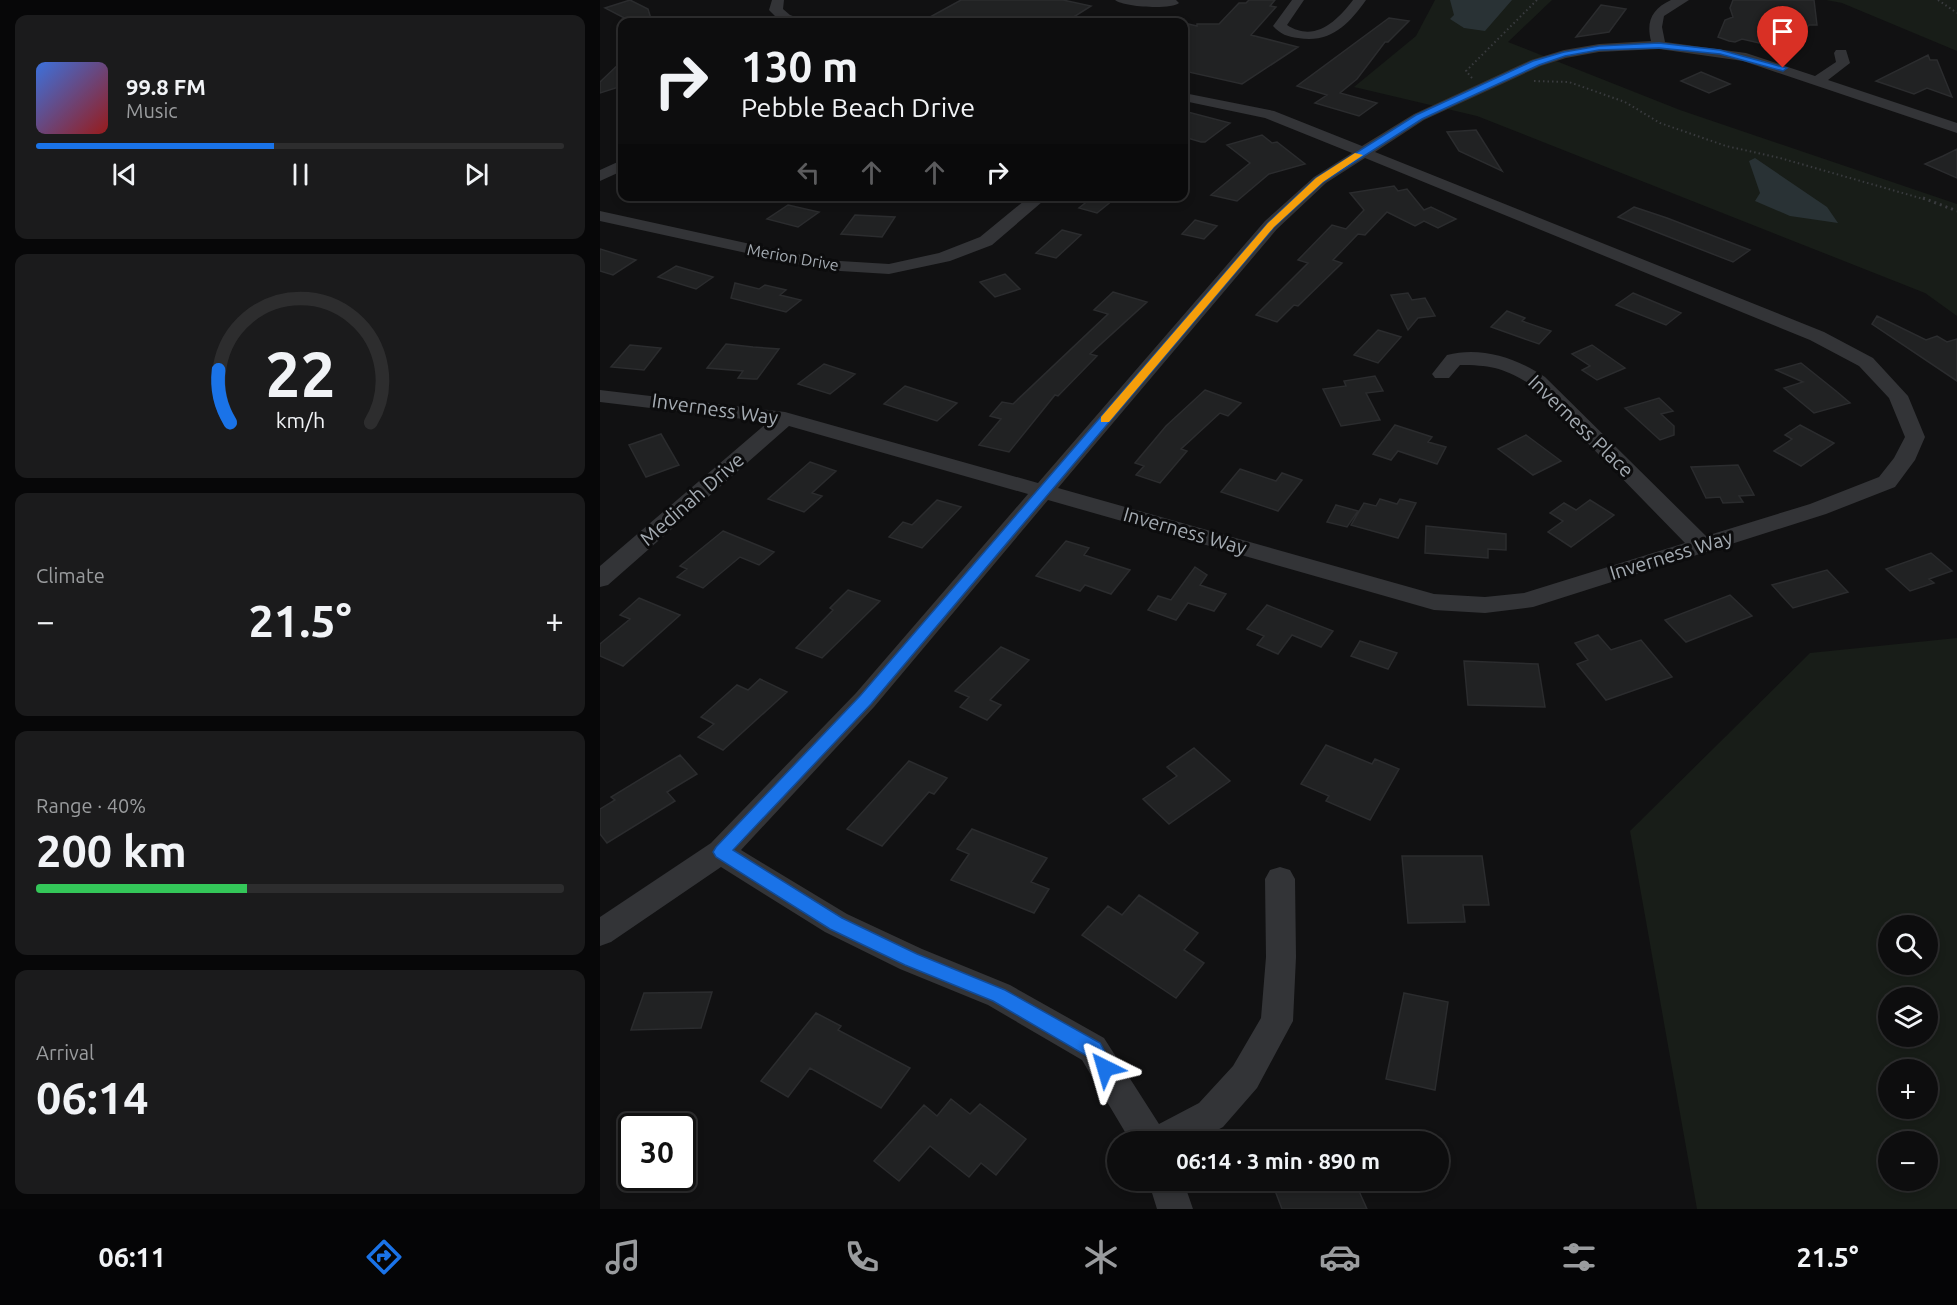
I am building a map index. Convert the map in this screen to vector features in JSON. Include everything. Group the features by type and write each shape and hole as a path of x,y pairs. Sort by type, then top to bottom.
{"street":[{"path":"778,0 776,10 785,18"},
{"path":"1121,0 1173,3"},
{"path":"1298,0 1280,26 1294,34 1311,36 1328,34 1336,29 1360,0"},
{"path":"1659,45 1655,31 1655,19 1664,7 1683,0"},
{"path":"600,933 722,852 866,700 1271,225 1320,180 1419,117 1536,63 1564,54 1599,48 1659,45 1746,57 1957,128"},
{"path":"1818,80 1843,63 1841,53"},
{"name":"Inverness Way","path":"600,396 785,418 1434,602 1485,605 1525,601 1818,509 1887,482 1904,460 1915,437 1898,396 1866,362 1817,336 1748,306 1269,114 1188,98"},
{"path":"600,176 618,167"},
{"name":"Merion Drive","path":"600,216 824,265 889,268 944,257 986,241 1035,201"},
{"name":"Inverness Place","path":"1442,374 1454,359 1488,359 1515,365 1538,381 1701,545"},
{"name":"Medinah Drive","path":"600,579 785,418"},
{"path":"722,852 836,923 911,959 999,995 1094,1049 1144,1131"},
{"path":"1180,1131 1211,1115 1245,1077 1277,1021 1281,957 1280,879"},
{"path":"1169,1191 1175,1209"}],"path":[{"path":"1537,0 1466,72 1473,78 1490,85 1505,88 1533,81 1569,82 1624,102 1660,123 1726,146 1780,158 1912,194 1957,211"},
{"path":"1938,0 1957,13"}],"shaded area":[{"path":"1435,0 1552,0 1508,42 1680,110 1957,204 1957,316 1925,293 1477,116 1354,87 1416,36"},
{"path":"1450,0 1512,0 1485,31 1464,28 1450,19 1454,15"},
{"path":"1826,0 1957,0 1957,51 1842,3"},
{"path":"1755,158 1827,207 1838,223 1790,216 1755,201 1760,193 1749,161"},
{"path":"1957,638 1957,1209 1697,1209 1630,831 1810,653"}],"building":[{"path":"630,0 648,9 651,18 624,18 605,8"},
{"path":"961,0 1063,0 1091,6 1072,18 928,18"},
{"path":"1249,0 1275,0 1270,6 1276,7 1251,35 1298,47 1242,84 1188,72 1188,24 1197,26 1197,24 1219,24 1239,3 1246,3"},
{"path":"1733,0 1814,0 1817,25 1809,25 1785,49 1742,39 1735,42 1729,41 1718,37 1725,20 1733,17 1730,8"},
{"path":"1601,5 1626,9 1609,32 1576,37"},
{"path":"1389,18 1409,21 1388,42 1385,42 1357,79 1340,93 1377,103 1359,116 1315,103 1327,95 1297,86"},
{"path":"1928,55 1930,60 1937,60 1952,97 1927,88 1914,94 1876,81"},
{"path":"618,65 618,87 600,93 600,82"},
{"path":"1701,72 1730,84 1709,93 1681,81"},
{"path":"1188,112 1230,123 1205,142 1188,138"},
{"path":"1476,130 1502,171 1459,151 1447,132"},
{"path":"1262,135 1272,143 1277,142 1305,164 1269,174 1237,201 1211,195 1250,163 1227,145"},
{"path":"1957,149 1957,178 1925,164 1943,156"},
{"path":"1394,186 1398,191 1407,189 1424,210 1431,207 1456,219 1438,228 1424,221 1415,226 1387,212 1365,235 1358,234 1333,260 1342,263 1298,306 1294,305 1277,322 1256,315 1308,263 1298,260 1332,225 1346,229 1364,210 1350,193"},
{"path":"1088,201 1112,201 1097,213 1079,208"},
{"path":"788,205 819,212 798,227 767,219"},
{"path":"1634,207 1750,250 1733,262 1618,217"},
{"path":"855,215 895,217 882,237 841,234"},
{"path":"1195,220 1217,226 1204,239 1182,234"},
{"path":"1062,230 1081,235 1056,258 1036,253"},
{"path":"600,249 636,260 613,275 600,271"},
{"path":"676,266 713,277 696,289 658,277"},
{"path":"1005,274 1020,289 995,297 980,282"},
{"path":"735,283 759,289 765,285 786,290 780,295 801,300 786,312 731,298"},
{"path":"1113,292 1147,302 1090,354 1097,356 1058,396 1055,395 1009,452 979,445 1001,419 990,416 1002,402 1013,404 1108,314 1094,310"},
{"path":"1408,293 1412,300 1425,298 1435,316 1418,318 1408,330 1391,295"},
{"path":"1633,293 1681,313 1666,325 1616,305"},
{"path":"1507,311 1525,318 1522,321 1551,331 1539,344 1491,327"},
{"path":"1877,316 1926,340 1937,336 1947,342 1957,339 1957,381 1872,324"},
{"path":"1378,330 1401,337 1378,363 1354,355"},
{"path":"726,344 779,349 757,379 738,378 743,371 707,368"},
{"path":"630,345 661,348 644,370 611,367"},
{"path":"1592,345 1625,368 1597,380 1582,370 1590,366 1572,354"},
{"path":"1801,363 1850,403 1814,413 1784,388 1803,382 1776,370"},
{"path":"824,364 855,374 830,394 798,384"},
{"path":"1375,376 1383,391 1366,393 1380,420 1341,426 1323,389 1346,386 1344,381"},
{"path":"905,386 957,403 937,421 884,404"},
{"path":"1205,390 1241,403 1228,416 1220,413 1181,449 1187,451 1160,483 1136,475 1144,466 1135,463 1166,426"},
{"path":"1659,398 1673,411 1661,414 1674,426 1674,435 1660,440 1625,408"},
{"path":"1395,425 1432,437 1428,442 1446,447 1437,464 1398,451 1391,460 1373,454"},
{"path":"1800,425 1834,443 1801,466 1774,451 1792,439 1785,435"},
{"path":"661,434 679,465 646,477 629,445"},
{"path":"1526,435 1561,461 1533,475 1498,449"},
{"path":"810,462 836,471 812,493 822,496 804,512 768,499"},
{"path":"1738,465 1754,495 1739,496 1743,502 1723,503 1720,497 1706,498 1691,467"},
{"path":"1240,469 1276,481 1282,473 1302,480 1278,511 1221,492"},
{"path":"1380,499 1397,504 1400,499 1416,503 1398,538 1351,525 1364,503 1376,506"},
{"path":"937,500 961,507 922,548 889,537 903,522 912,525"},
{"path":"1590,500 1614,515 1571,547 1548,532 1563,521 1550,513 1564,503 1576,510"},
{"path":"1336,505 1358,511 1347,527 1327,522"},
{"path":"1426,526 1506,534 1506,550 1488,549 1488,558 1425,553"},
{"path":"723,531 774,552 759,565 740,557 703,588 677,577 687,569 680,566"},
{"path":"1066,541 1089,548 1084,555 1130,570 1111,594 1085,585 1080,591 1036,576"},
{"path":"1931,553 1952,571 1929,579 1934,583 1910,591 1886,569"},
{"path":"1195,567 1207,575 1200,585 1226,594 1214,611 1188,603 1176,620 1148,610 1158,596 1171,600"},
{"path":"1827,570 1848,592 1793,608 1772,585"},
{"path":"848,590 880,601 822,658 796,648 833,610 830,608"},
{"path":"1730,595 1752,616 1686,642 1665,620"},
{"path":"639,598 680,615 623,666 600,656 600,644 630,619 620,615"},
{"path":"1267,605 1333,631 1321,647 1292,635 1278,654 1257,645 1264,636 1247,629"},
{"path":"1598,635 1611,650 1641,640 1672,677 1606,700 1577,664 1588,660 1575,643"},
{"path":"1360,641 1397,653 1388,669 1351,656"},
{"path":"1001,647 1029,660 990,700 1001,705 987,720 960,707 969,697 955,691"},
{"path":"1464,661 1538,664 1545,707 1468,705"},
{"path":"760,679 787,692 723,750 698,737 714,724 701,717 737,685 748,690"},
{"path":"1326,745 1372,764 1375,759 1399,769 1370,820 1326,801 1329,796 1301,784"},
{"path":"1194,748 1230,781 1169,824 1143,799 1177,776 1167,767"},
{"path":"680,755 697,774 667,792 675,801 607,843 600,834 600,809 615,800 611,797"},
{"path":"909,761 947,778 934,794 929,792 882,846 847,829"},
{"path":"972,829 1047,858 1031,882 1049,889 1034,913 951,880 969,854 957,849"},
{"path":"1402,856 1482,856 1489,905 1463,905 1465,922 1408,923"},
{"path":"1139,895 1198,933 1184,950 1204,963 1176,998 1082,935 1108,906 1122,915"},
{"path":"712,992 701,1028 631,1030 644,993"},
{"path":"1404,993 1448,1002 1435,1090 1386,1079"},
{"path":"816,1013 841,1026 838,1030 910,1068 881,1108 810,1068 788,1097 761,1081"},
{"path":"951,1099 970,1114 980,1104 1026,1139 996,1175 981,1163 969,1177 930,1146 899,1181 874,1161 924,1105 937,1116"},
{"path":"1275,1191 1359,1191 1367,1209 1282,1209"}],"slow traffic":[{"path":"1105,420 1271,225 1320,180 1358,155"}],"route":[{"path":"1105,1068 1094,1049 999,995 911,959 836,923 722,852 866,700 1271,225 1320,180 1419,117 1536,63 1564,54 1599,48 1659,45 1720,52 1783,68"}]}
